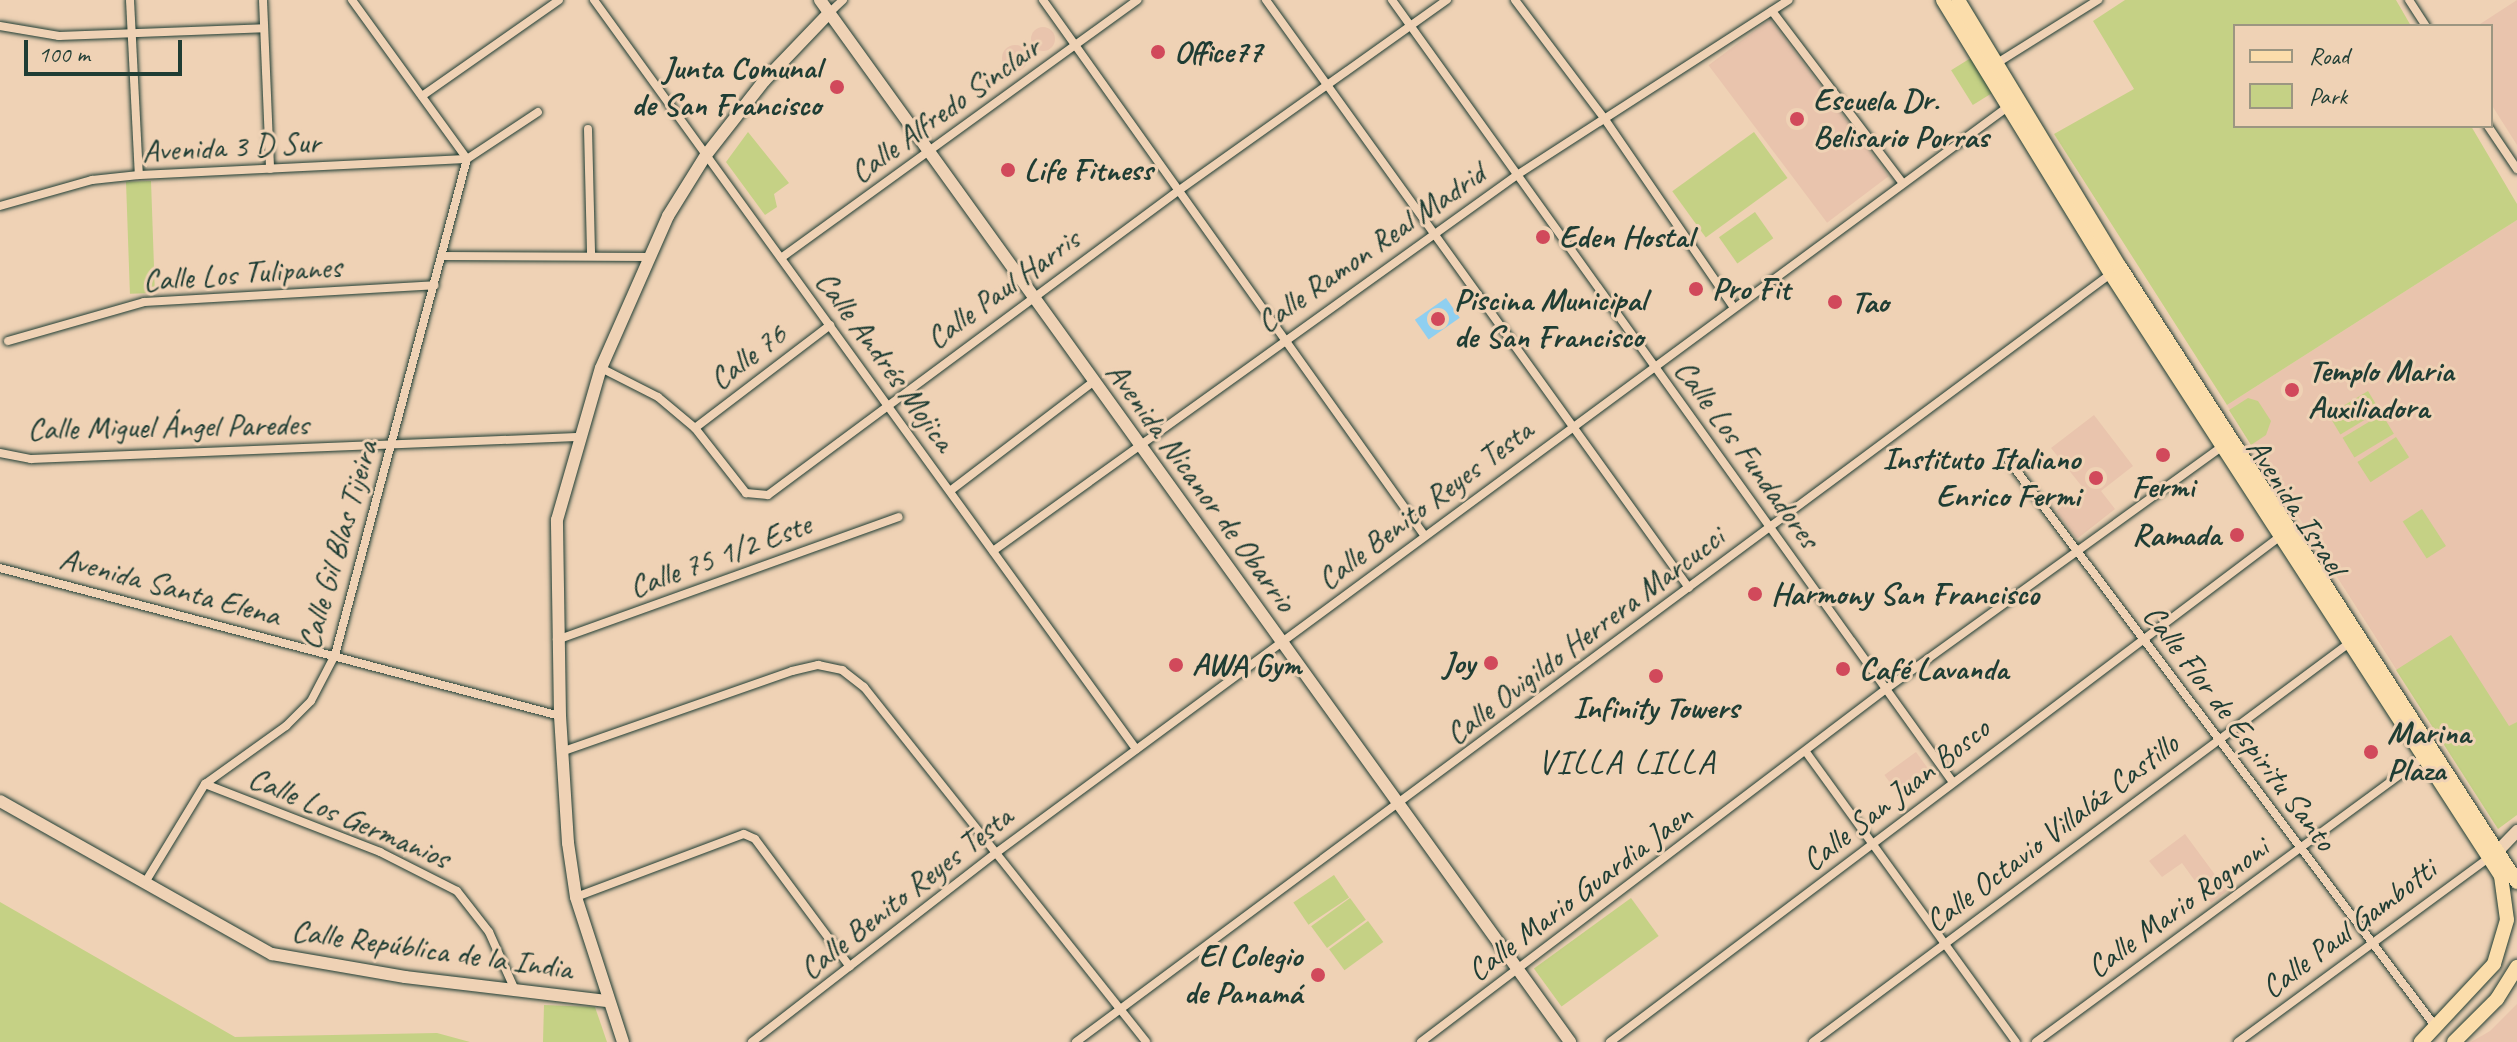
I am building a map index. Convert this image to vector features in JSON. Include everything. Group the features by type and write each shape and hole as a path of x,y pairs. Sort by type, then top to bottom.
{"main road":[{"name":"Avenida Israel","path":"1943,0 1990,67 2285,533 2503,854 2517,882"},
{"name":"Avenida Israel","path":"1958,0 1990,67"},
{"name":"Avenida Israel","path":"2355,638 2425,755 2503,854 2507,902 2503,940 2478,985 2421,1042"},
{"path":"2454,1042 2497,999 2517,967"}],"street":[{"path":"130,0 139,175"},
{"path":"263,0 270,169"},
{"path":"352,0 467,159 538,112"},
{"path":"422,96 559,0"},
{"name":"Calle Andrés Mojica","path":"594,0 1136,749"},
{"name":"Avenida Nicanor de Obarrio","path":"820,0 1570,1042"},
{"path":"623,1042 607,1001 576,897 561,752 557,520 577,437 646,257 706,155 764,81 843,0"},
{"path":"1043,0 1424,535"},
{"name":"Calle Alfredo Sinclair","path":"781,258 1138,0"},
{"path":"1266,0 1575,423 1689,588"},
{"name":"Calle Los Fundadores","path":"1392,0 1952,781"},
{"name":"Calle Paul Harris","path":"601,368 658,397 695,428 746,493 756,497 768,495 1178,191 1447,0"},
{"path":"1515,0 1604,118 1734,308"},
{"name":"Calle Ramon Real Madrid","path":"993,551 1140,447 1284,339 1517,175 1789,0"},
{"path":"1990,67 2098,0"},
{"path":"2409,0 2425,24"},
{"path":"1772,11 1901,181"},
{"path":"0,26 59,36 264,28"},
{"name":"Calle Benito Reyes Testa","path":"752,1042 996,853 1734,308 1901,181 2013,103"},
{"path":"2489,128 2517,169"},
{"path":"588,129 591,254"},
{"name":"Avenida 3 D Sur","path":"0,206 92,180 139,175 467,159"},
{"name":"Calle Gil Blas Tijeira","path":"146,881 205,784 286,726 311,701 335,655 444,256 467,159"},
{"path":"444,256 591,254 646,257"},
{"name":"Calle Ovigildo Herrera Marcucci","path":"1076,1042 2116,270"},
{"name":"Calle Los Tulipanes","path":"8,341 144,302 435,285"},
{"name":"Calle 76","path":"695,428 830,325"},
{"path":"950,491 1093,382"},
{"name":"Calle Miguel Ángel Paredes","path":"0,453 31,459 577,437"},
{"name":"Calle Mario Guardia Jaen","path":"1421,1042 1886,689 2227,443"},
{"name":"Calle Flor de Espiritu Santo","path":"2007,458 2435,1026"},
{"name":"Calle 75 1/2 Este","path":"557,640 899,517"},
{"name":"Calle San Juan Bosco","path":"1610,1042 1871,847 1952,781 2141,638 2285,533"},
{"name":"Avenida Santa Elena","path":"0,568 560,716"},
{"name":"Calle Octavio Villaláz Castillo","path":"1813,1042 2355,638"},
{"path":"561,752 792,671 818,665 842,670 864,687 1146,1042"},
{"path":"1806,752 1871,847 2016,1042"},
{"name":"Calle Mario Rognoni","path":"2036,1042 2425,755"},
{"name":"Calle Los Germanios","path":"205,784 380,852 457,891 489,932 514,988"},
{"name":"Calle República de la India","path":"0,801 272,954 405,977 607,1001"},
{"path":"2503,854 2517,831"},
{"path":"576,897 744,834 755,839 850,967"},
{"name":"Calle Paul Gambotti","path":"2238,1042 2372,942 2503,854"}],"shaded area":[{"path":"2517,0 2517,145 2493,107 2493,24 2480,24"},
{"name":"Escuela Dr. Belisario Porras","path":"1770,19 1889,176 1827,223 1709,65"},
{"path":"1043,27 1051,31 1055,39 1051,47 1043,51 1035,47 1031,39 1035,31"},
{"path":"1015,45 1024,49 1028,58 1024,67 1015,71 1006,67 1002,58 1006,49"},
{"path":"2517,220 2517,722 2455,761 2227,405"},
{"name":"Instituto Italiano Enrico Fermi","path":"2094,415 2133,466 2101,491 2115,509 2077,539 2056,511 2084,489 2051,448"},
{"path":"1916,752 1933,775 1901,798 1884,775"},
{"path":"2185,834 2227,891 2211,903 2182,863 2162,877 2149,861"},
{"path":"2517,1004 2517,1042 2471,1042 2490,1031"}],"green space":[{"path":"2125,0 2396,0 2410,24 2233,24 2233,128 2472,128 2517,204 2517,220 2227,405 2054,134 2134,89 2093,21"},
{"path":"1974,56 1996,91 1973,105 1951,70"},
{"path":"748,132 789,183 774,194 777,207 765,215 726,162"},
{"path":"1754,132 1788,178 1706,237 1672,191"},
{"path":"151,181 155,293 130,294 126,182"},
{"path":"1755,212 1773,238 1737,263 1719,237"},
{"path":"2368,391 2380,411 2340,434 2329,415"},
{"path":"2248,398 2258,401 2271,421 2266,435 2251,445 2229,410"},
{"path":"2382,414 2394,434 2354,457 2343,438"},
{"path":"2396,437 2409,457 2370,482 2357,462"},
{"path":"2422,509 2446,546 2427,558 2403,522"},
{"path":"2451,635 2509,726 2517,722 2517,815 2498,829 2396,670"},
{"path":"1334,875 1349,897 1308,925 1293,902"},
{"path":"1350,898 1366,920 1327,948 1311,926"},
{"path":"1631,898 1659,936 1562,1007 1534,969"},
{"path":"0,902 235,1037 437,1033 470,1042 0,1042"},
{"path":"1368,921 1383,942 1344,970 1329,949"},
{"path":"544,1005 595,1007 607,1042 543,1042"}],"water":[{"name":"Piscina Municipal de San Francisco","path":"1446,298 1460,318 1429,339 1415,320"}],"place":[{"name":"Office77","path":"1158,52"},
{"name":"Junta Comunal de San Francisco","path":"837,87"},
{"name":"Escuela Dr. Belisario Porras","path":"1797,119"},
{"name":"Life Fitness","path":"1008,170"},
{"name":"Eden Hostal","path":"1543,237"},
{"name":"Pro Fit","path":"1696,289"},
{"name":"Tao","path":"1835,302"},
{"name":"Piscina Municipal de San Francisco","path":"1438,319"},
{"name":"Templo Maria Auxiliadora","path":"2292,390"},
{"name":"Fermi","path":"2163,455"},
{"name":"Instituto Italiano Enrico Fermi","path":"2096,478"},
{"name":"Ramada","path":"2237,535"},
{"name":"Harmony San Francisco","path":"1755,594"},
{"name":"Joy","path":"1491,663"},
{"name":"AWA Gym","path":"1176,665"},
{"name":"Café Lavanda","path":"1843,669"},
{"name":"Infinity Towers","path":"1656,676"},
{"name":"Marina Plaza","path":"2371,752"},
{"name":"El Colegio de Panamá","path":"1318,975"}],"district":[{"name":"VILLA LILLA","path":"1627,762"}]}
